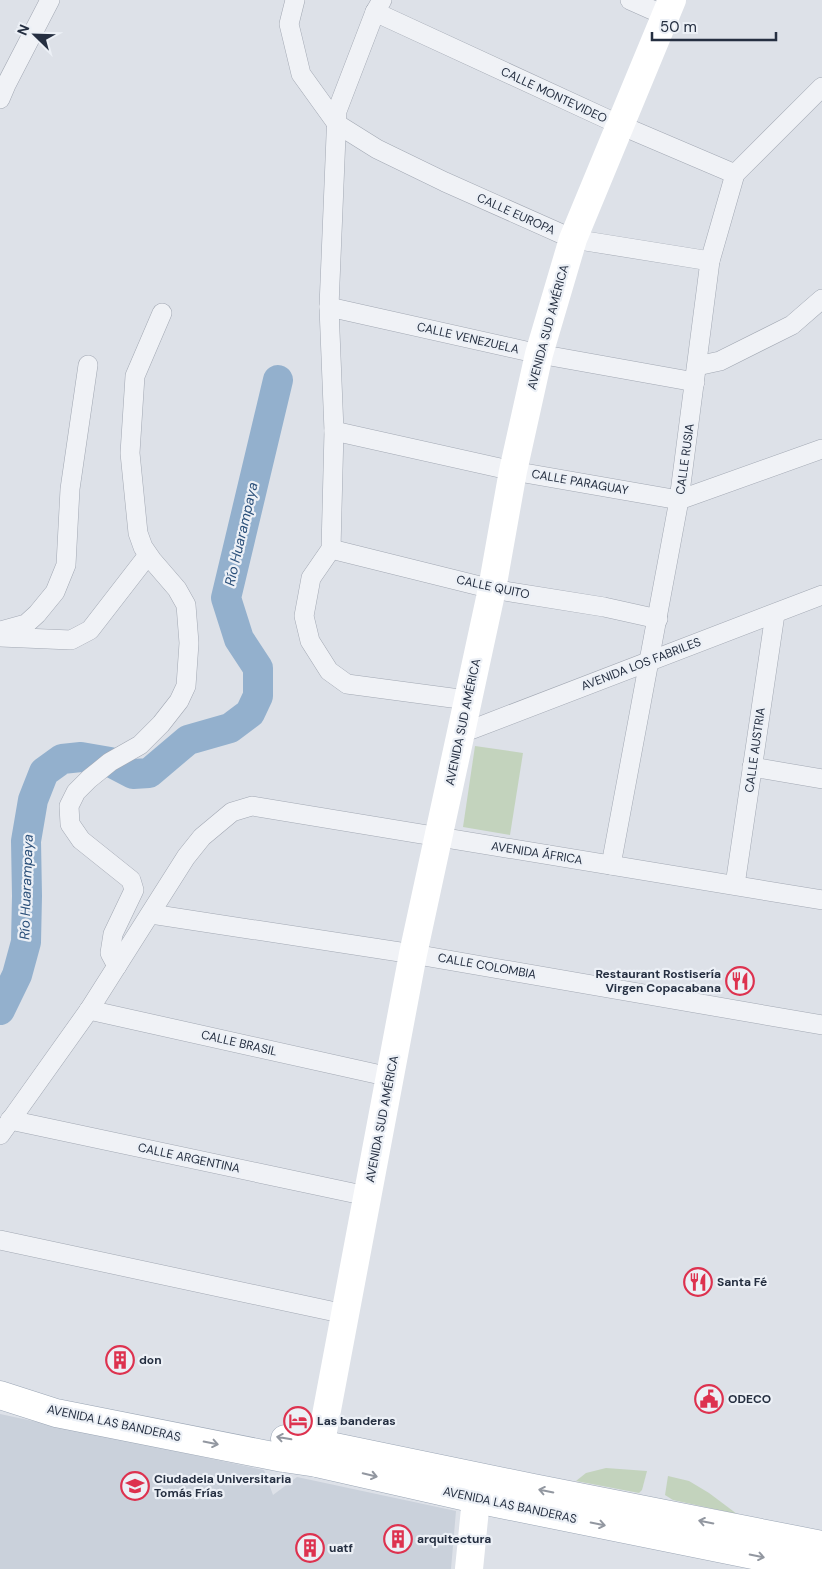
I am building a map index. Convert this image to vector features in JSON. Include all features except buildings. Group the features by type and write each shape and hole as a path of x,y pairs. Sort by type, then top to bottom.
{"main road":[{"name":"AVENIDA SUD AMÉRICA","path":"318,1453 413,954 492,589 513,470 539,354 573,239 669,8"},
{"name":"AVENIDA LAS BANDERAS","path":"5,1397 56,1413 283,1458 318,1453 533,1488 822,1546"},
{"name":"AVENIDA LAS BANDERAS","path":"318,1453 476,1499 822,1569"},
{"path":"469,1569 476,1499"}],"street":[{"path":"3,92 50,0"},
{"path":"295,0 288,24 302,74 337,124"},
{"path":"630,0 669,8"},
{"path":"379,6 337,110 329,307 334,432 331,549 311,578 304,616 310,641 329,672 348,684 467,700"},
{"name":"CALLE MONTEVIDEO","path":"379,6 620,125 735,174"},
{"name":"CALLE RUSIA","path":"611,865 679,500 710,261 735,174 822,87"},
{"name":"CALLE EUROPA","path":"337,124 377,150 573,239 710,261"},
{"path":"696,374 792,324 822,300"},
{"name":"CALLE VENEZUELA","path":"329,307 539,354 696,374"},
{"path":"117,966 110,954 113,934 134,890 131,880 81,840 70,824 69,806 76,792 89,779 110,762 140,746 162,724 179,701 186,686 189,643 186,604 177,589 143,547 138,533 130,453 135,376 162,312"},
{"path":"0,631 26,624 37,614 55,592 66,565 70,489 88,364"},
{"name":"CALLE PARAGUAY","path":"334,432 513,470 679,500 822,450"},
{"name":"CALLE QUITO","path":"331,549 492,589 604,607 658,620"},
{"path":"0,637 71,640 90,630 148,555"},
{"name":"AVENIDA LOS FABRILES","path":"460,734 822,595"},
{"name":"CALLE AUSTRIA","path":"735,885 775,614"},
{"path":"752,768 822,779"},
{"name":"AVENIDA ÁFRICA","path":"151,914 186,857 202,836 232,812 252,806 822,900"},
{"path":"5,1128 89,1010 151,914"},
{"name":"CALLE COLOMBIA","path":"151,914 413,954 822,1025"},
{"name":"CALLE BRASIL","path":"89,1010 390,1077"},
{"name":"CALLE ARGENTINA","path":"5,1128 368,1196"},
{"path":"0,1240 345,1314"}],"shaded area":[{"name":"Ciudadela Universitaria Tomás Frías","path":"0,1414 264,1470 273,1495 297,1477 456,1511 451,1569 0,1569"}],"green space":[{"path":"475,746 523,753 510,835 463,827"},
{"path":"606,1468 647,1471 642,1490 639,1493 576,1481 586,1473"},
{"path":"668,1476 689,1481 737,1514 673,1500 665,1495"}],"waterway":[{"name":"Río Huarampaya","path":"0,1010 17,975 26,942 26,841 33,800 44,772 62,759 81,757 110,762 133,774 149,773 188,740 230,728 250,713 258,696 258,668 239,639 226,598 278,380"}],"place":[{"name":"Restaurant Rostisería Virgen Copacabana","path":"740,981"},
{"name":"Santa Fé","path":"698,1282"},
{"name":"don","path":"120,1360"},
{"name":"ODECO","path":"709,1399"},
{"name":"Las banderas","path":"298,1421"},
{"name":"Ciudadela Universitaria Tomás Frías","path":"135,1486"},
{"name":"arquitectura","path":"398,1539"},
{"name":"uatf","path":"310,1548"}]}
